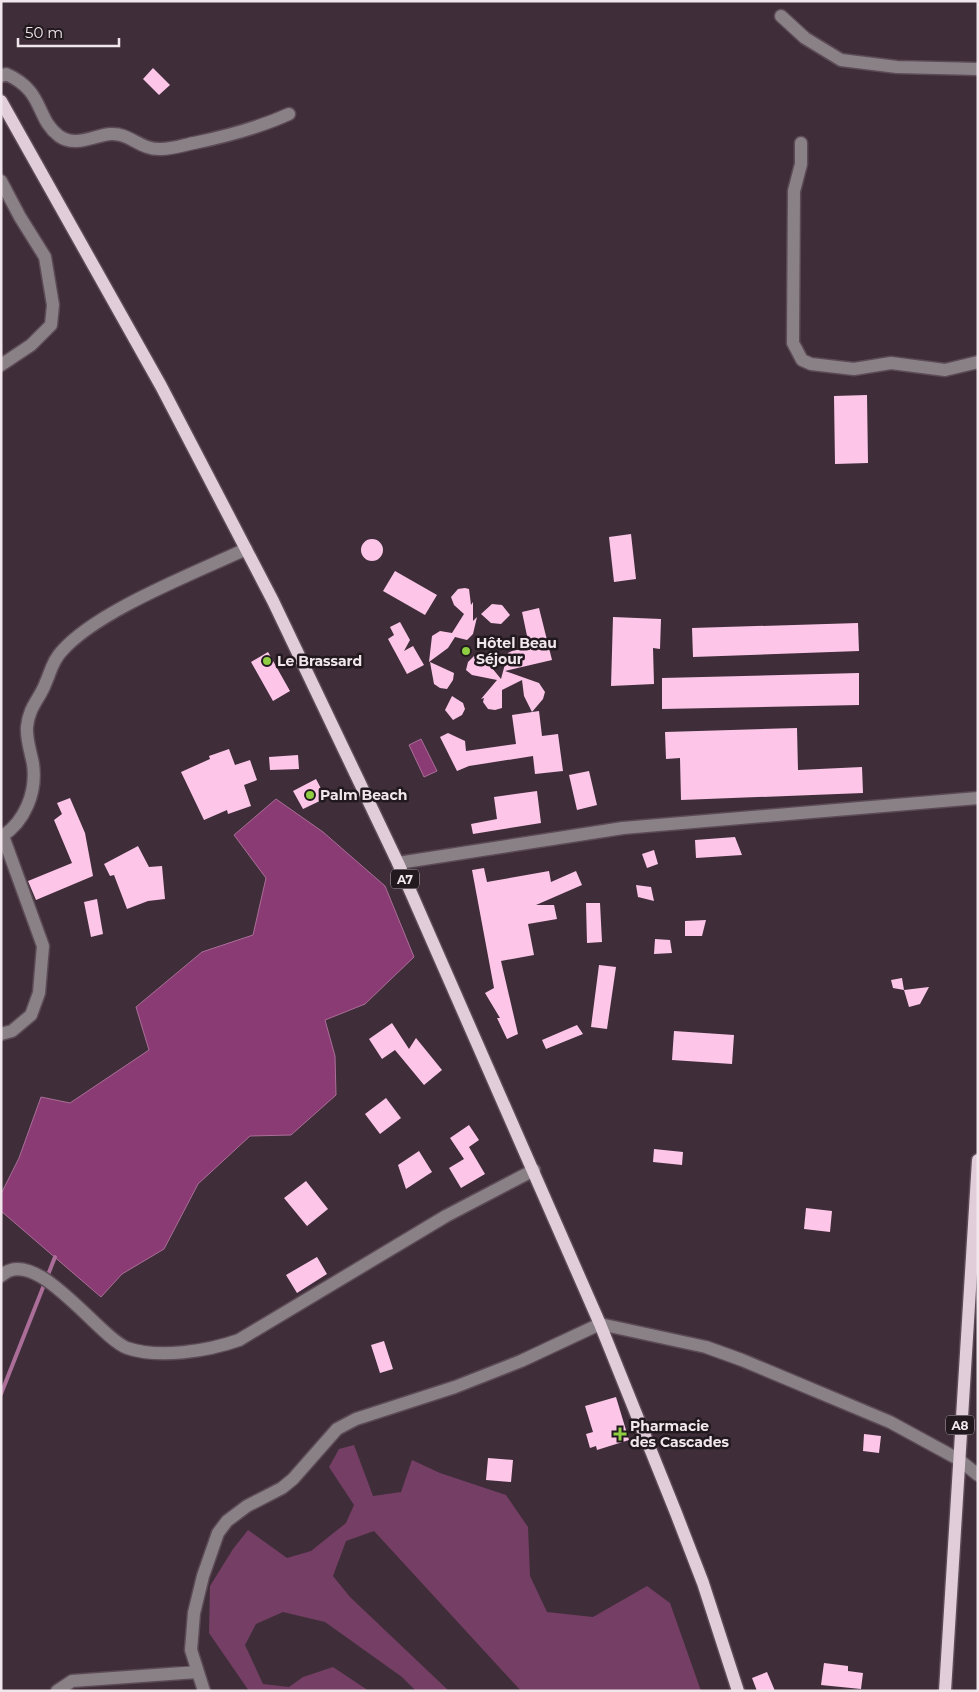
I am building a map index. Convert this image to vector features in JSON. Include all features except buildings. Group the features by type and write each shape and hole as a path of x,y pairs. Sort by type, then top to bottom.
{"main road":[{"name":"A7","path":"1,101 161,386 246,549 273,601 398,863 600,1324 680,1522 738,1691"},
{"name":"A8","path":"945,1691 978,1160"}],"street":[{"path":"781,16 805,38 841,60 897,67 978,69"},
{"path":"1,76 6,74 18,80 30,90 51,128 60,137 76,141 110,134 126,136 142,147 160,150 237,134 265,125 289,114"},
{"path":"801,143 801,164 794,191 793,343 802,360 811,364 854,369 891,363 945,370 978,362"},
{"path":"1,181 20,217 45,256 53,305 51,325 31,345 1,365"},
{"path":"1,1034 12,1031 31,1015 39,993 43,946 2,836 27,811 32,791 34,767 27,730 28,717 39,693 46,684 52,664 75,638 115,612 246,549"},
{"path":"398,863 623,828 978,798"},
{"path":"1,1276 14,1268 27,1270 65,1296 126,1348 140,1351 180,1353 208,1350 239,1340 446,1216 534,1170"},
{"path":"204,1691 192,1650 194,1613 203,1576 218,1533 226,1521 247,1506 282,1488 293,1479 302,1471 325,1440 337,1429 356,1419 455,1387 521,1361 600,1324 706,1347 742,1360 890,1422 958,1459 978,1476"},
{"path":"56,1691 72,1681 197,1672"}],"shaded area":[{"path":"421,739 437,771 424,777 409,745"},
{"path":"276,799 323,832 385,886 414,957 365,1004 325,1020 335,1056 336,1095 291,1135 250,1136 198,1184 164,1249 122,1274 101,1297 1,1211 1,1194 19,1158 41,1097 70,1103 149,1050 136,1007 202,952 253,935 266,878 234,835"},
{"path":"354,1445 373,1496 401,1492 412,1460 440,1473 506,1495 528,1527 530,1576 547,1612 593,1617 647,1586 670,1603 701,1691 521,1691 374,1531 346,1541 333,1576 350,1597 449,1691 416,1691 402,1677 325,1622 283,1612 256,1624 245,1645 263,1684 289,1687 303,1677 333,1667 369,1691 249,1691 209,1633 210,1586 233,1549 248,1530 287,1558 311,1551 346,1523 354,1505 329,1467 339,1449"}],"waterway":[{"path":"1,1394 55,1257"}],"place":[{"name":"Hôtel Beau Séjour","path":"466,651"},
{"name":"Le Brassard","path":"267,661"},
{"name":"Palm Beach","path":"310,795"},
{"name":"Pharmacie des Cascades","path":"620,1434"}]}
